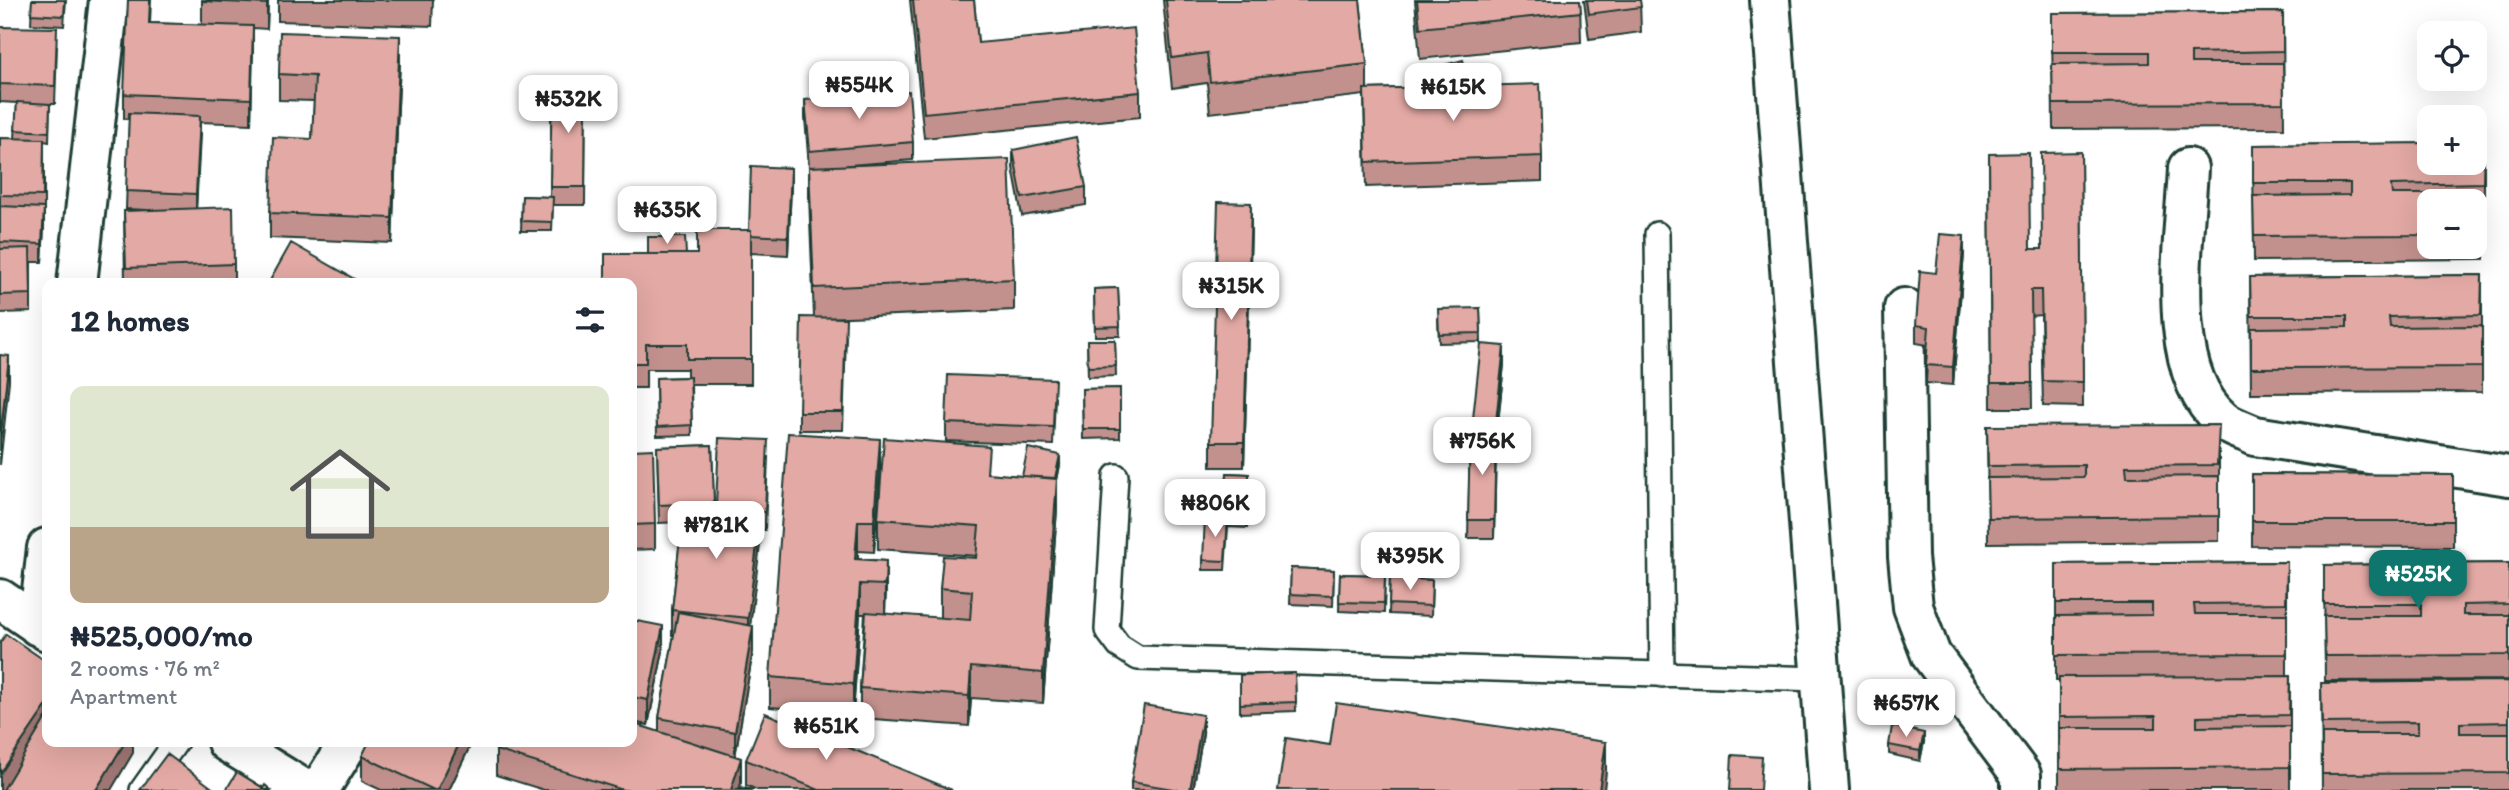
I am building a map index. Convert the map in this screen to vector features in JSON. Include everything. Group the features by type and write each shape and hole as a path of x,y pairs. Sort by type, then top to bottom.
{"street":[{"path":"78,278 109,0"},
{"path":"1770,0 1829,790"},
{"path":"2188,168 2181,325 2186,361 2201,392 2222,421 2256,436 2509,477"},
{"path":"1903,308 1908,557 1913,607 1931,656 2021,775 2021,790"},
{"path":"0,599 42,627"},
{"path":"235,747 305,790"},
{"path":"319,790 346,747"}],"lane":[{"path":"1657,234 1662,675"},
{"path":"1116,476 1107,630 1119,646 1138,658 1821,680"},
{"path":"142,790 172,747"}],"building":[{"path":"32,0 65,0 64,16 31,14"},
{"path":"128,0 150,0 149,23 253,26 251,99 124,94"},
{"path":"267,0 267,4 202,1"},
{"path":"913,0 974,0 978,43 1134,28 1140,92 924,113"},
{"path":"1166,0 1360,0 1367,64 1210,82 1207,53 1172,58"},
{"path":"1417,0 1580,0 1581,12 1420,28"},
{"path":"1587,0 1640,0 1641,7 1589,14"},
{"path":"2283,12 2283,51 2191,53 2191,63 2283,63 2284,103 2053,104 2052,64 2149,63 2149,52 2052,52 2052,13"},
{"path":"0,27 57,28 55,86 0,84"},
{"path":"280,32 400,36 392,218 270,213 273,137 312,139 315,76 279,74"},
{"path":"1463,60 1467,76 1437,85 1433,68"},
{"path":"552,83 586,83 585,187 550,187"},
{"path":"1540,84 1542,156 1366,162 1364,89"},
{"path":"909,91 913,142 810,151 805,100"},
{"path":"17,102 50,104 49,132 15,130"},
{"path":"129,113 200,116 196,194 126,191"},
{"path":"1076,137 1086,187 1022,198 1013,150"},
{"path":"0,138 44,139 43,196 0,195"},
{"path":"2417,143 2417,175 2483,175 2483,183 2391,185 2392,194 2417,194 2417,235 2254,236 2253,196 2350,195 2350,183 2253,183 2253,145"},
{"path":"2081,152 2083,382 2043,381 2041,290 2031,290 2032,383 1991,383 1989,154 2029,153 2030,249 2042,249 2041,153"},
{"path":"1009,159 1014,279 814,288 809,167"},
{"path":"751,166 791,168 788,237 751,235"},
{"path":"522,196 553,197 552,222 521,221"},
{"path":"1218,202 1251,203 1244,442 1211,442"},
{"path":"0,206 44,208 42,244 0,242"},
{"path":"233,207 234,264 126,268 124,211"},
{"path":"697,230 751,230 751,359 687,359 687,344 646,344 646,363 637,363 637,278 605,278 605,254 697,254"},
{"path":"1940,234 1964,236 1953,367 1926,365 1929,327 1916,325 1920,271 1936,273"},
{"path":"648,237 685,237 686,254 648,254"},
{"path":"291,243 352,278 271,278"},
{"path":"30,248 31,294 0,295 0,249"},
{"path":"2482,275 2481,315 2389,317 2390,327 2482,326 2482,367 2251,368 2251,328 2347,327 2347,316 2251,316 2250,277"},
{"path":"1118,288 1120,326 1095,327 1094,289"},
{"path":"1480,308 1481,333 1439,334 1438,309"},
{"path":"801,317 846,318 843,412 799,412"},
{"path":"1087,340 1115,340 1116,366 1088,367"},
{"path":"1481,344 1504,346 1495,431 1472,428"},
{"path":"0,355 9,356 0,440"},
{"path":"948,375 1055,379 1053,427 946,423"},
{"path":"690,377 692,425 657,427 656,378"},
{"path":"1120,388 1120,429 1083,429 1082,389"},
{"path":"2219,425 2217,465 2126,466 2127,477 2219,476 2219,516 1988,518 1987,478 2084,477 2084,465 1988,466 1987,426"},
{"path":"788,433 880,439 874,521 858,521 855,559 886,561 885,585 860,584 853,684 770,677"},
{"path":"1470,434 1496,434 1494,520 1468,520"},
{"path":"719,438 768,440 765,512 716,506"},
{"path":"884,438 989,446 987,473 1057,479 1043,673 971,667 969,696 860,688 866,612 970,620 972,591 940,588 943,556 976,558 979,526 878,519"},
{"path":"712,445 714,503 659,505 657,447"},
{"path":"1028,448 1060,455 1055,478 1022,476"},
{"path":"653,449 655,524 637,525 637,450"},
{"path":"1227,473 1249,474 1247,518 1225,517"},
{"path":"2252,474 2453,475 2453,521 2252,521"},
{"path":"684,503 761,512 748,618 672,610"},
{"path":"1205,517 1228,518 1225,561 1203,560"},
{"path":"2287,562 2286,603 2194,604 2195,614 2287,614 2287,654 2056,655 2056,616 2152,615 2152,603 2056,603 2056,564"},
{"path":"2509,563 2509,604 2463,605 2463,615 2509,615 2509,655 2325,656 2324,616 2421,616 2421,604 2324,604 2324,565"},
{"path":"1291,568 1334,570 1333,596 1290,594"},
{"path":"1340,574 1385,575 1384,603 1339,602"},
{"path":"1390,578 1432,580 1431,606 1389,604"},
{"path":"678,612 753,626 735,732 659,718"},
{"path":"637,621 663,626 648,700 637,698"},
{"path":"6,634 42,659 42,712 0,774 0,643"},
{"path":"1295,673 1296,702 1240,704 1240,675"},
{"path":"2290,676 2289,715 2197,717 2197,727 2290,726 2290,767 2060,769 2059,728 2156,728 2156,716 2059,717 2059,677"},
{"path":"2509,681 2509,722 2460,723 2460,733 2509,733 2509,773 2322,774 2322,734 2418,734 2418,722 2322,723 2321,683"},
{"path":"1336,703 1606,742 1599,790 1278,790 1286,738 1330,745"},
{"path":"1144,705 1203,715 1190,790 1131,782"},
{"path":"765,713 952,790 819,790 746,760"},
{"path":"42,724 42,747 122,747 96,790 3,790"},
{"path":"637,725 741,758 731,790 623,790 496,750 497,747 637,747"},
{"path":"1892,726 1924,733 1920,751 1889,745"},
{"path":"366,747 458,747 437,790 362,756"},
{"path":"167,754 215,790 140,790"},
{"path":"1732,755 1762,757 1760,790 1730,790"},
{"path":"237,772 263,788 262,790 226,790"}]}
